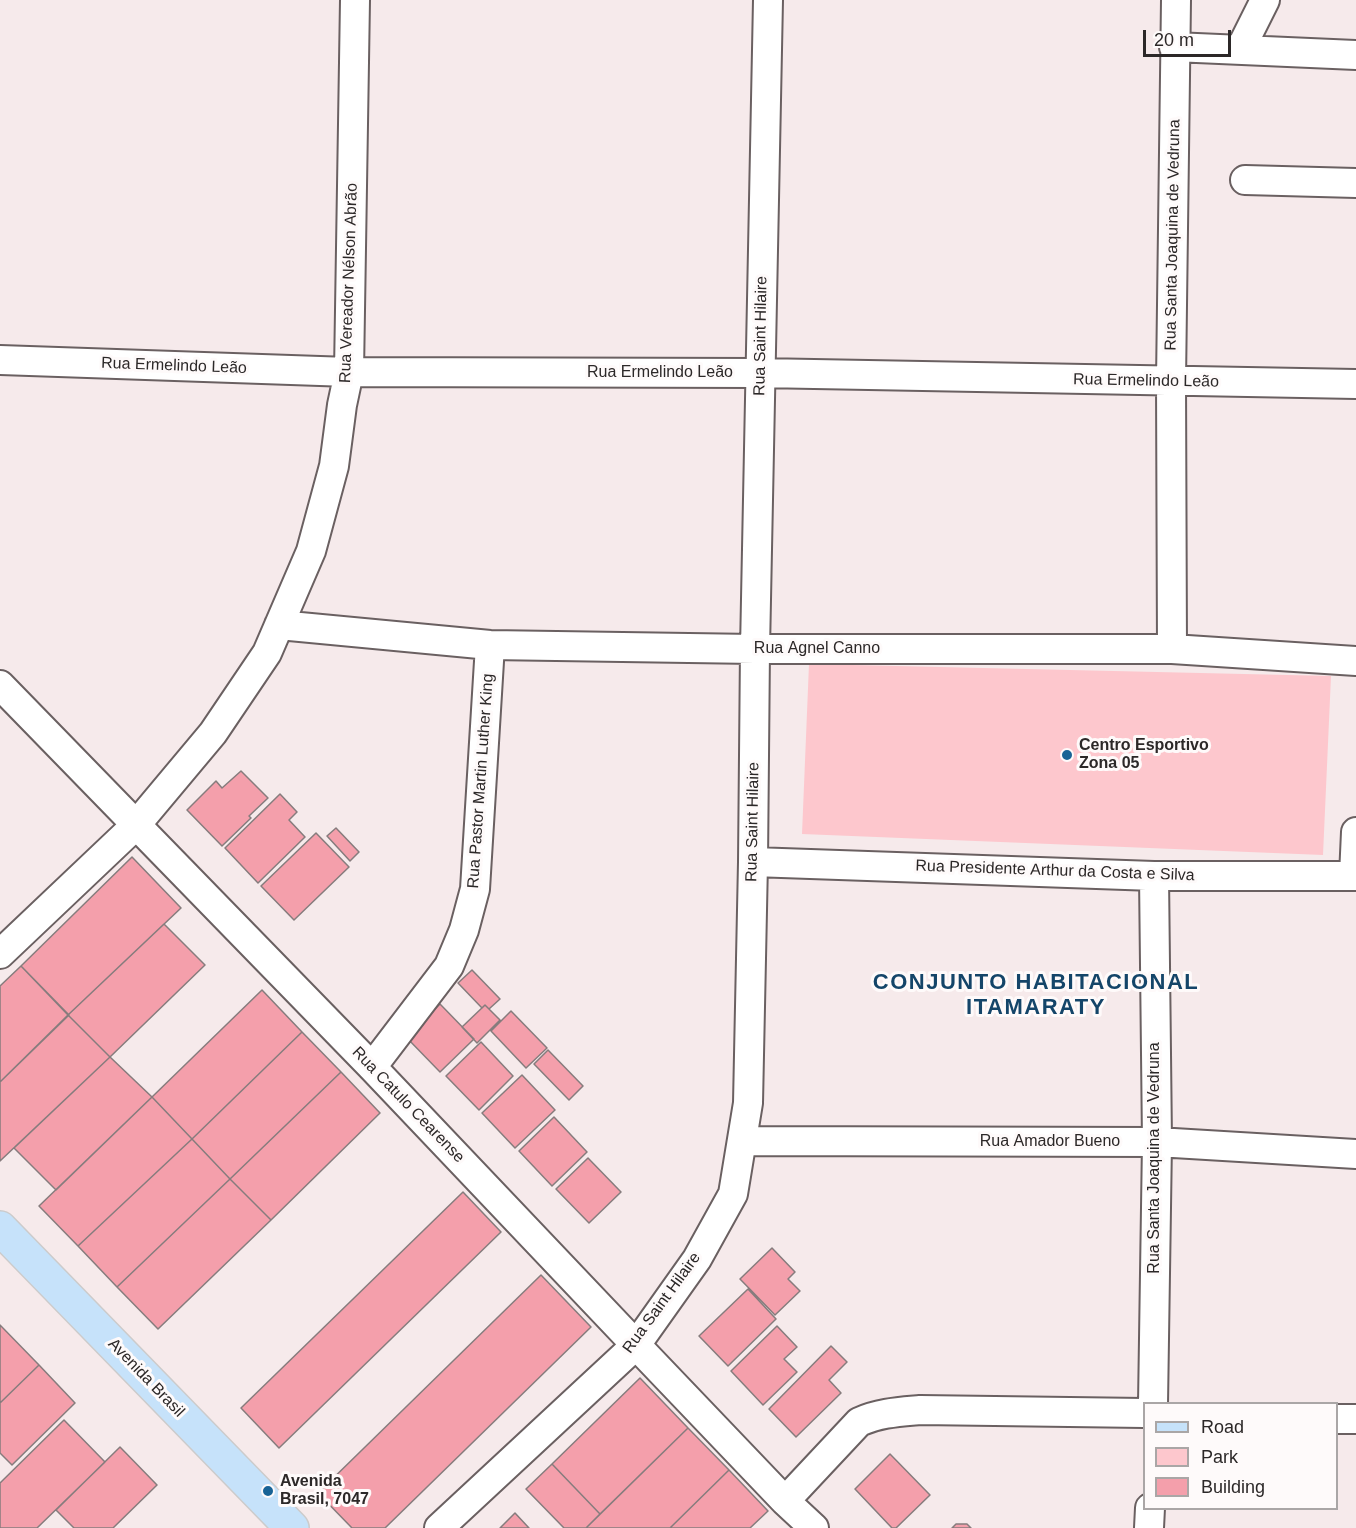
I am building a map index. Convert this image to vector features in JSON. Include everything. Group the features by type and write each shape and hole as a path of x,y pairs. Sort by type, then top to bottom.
{"main road":[{"name":"Avenida Brasil","path":"0,1228 292,1528"}],"street":[{"name":"Rua Vereador Nélson Abrão","path":"0,954 136,825 213,733 267,653 311,551 334,466 349,372 356,0"},
{"name":"Rua Saint Hilaire","path":"439,1528 636,1345 697,1259 733,1194 748,1103 753,862 754,649 768,0"},
{"name":"Rua Santa Joaquina de Vedruna","path":"1172,649 1171,381 1176,0"},
{"path":"1240,50 1265,0"},
{"path":"1174,47 1356,55"},
{"path":"1245,180 1356,183"},
{"name":"Rua Ermelindo Leão","path":"0,360 349,372 760,373 1356,384"},
{"name":"Rua Agnel Canno","path":"279,626 490,645 754,649 1172,649 1356,661"},
{"name":"Rua Pastor Martin Luther King","path":"372,1067 450,966 464,930 475,889 490,645"},
{"name":"Rua Catulo Cearense","path":"0,685 372,1067 785,1501 814,1528"},
{"path":"1355,876 1356,832"},
{"name":"Rua Presidente Arthur da Costa e Silva","path":"753,862 1154,876 1355,876"},
{"name":"Rua Santa Joaquina de Vedruna","path":"1153,1402 1157,1142 1154,876"},
{"name":"Rua Amador Bueno","path":"743,1141 1157,1142 1356,1154"},
{"path":"785,1501 859,1422 872,1416 920,1410 1143,1413"},
{"path":"1338,1419 1356,1419"},
{"path":"1149,1528 1150,1510"}],"green space":[{"name":"Centro Esportivo Zona 05","path":"809,664 1331,676 1323,855 802,834"}],"building":[{"path":"241,771 268,798 222,846 187,810 216,781 222,788"},
{"path":"280,794 297,812 289,820 305,837 258,883 225,848"},
{"path":"336,828 359,852 350,861 327,836"},
{"path":"316,833 349,867 294,920 261,886"},
{"path":"132,857 181,908 68,1015 21,966"},
{"path":"164,924 205,965 110,1057 68,1015"},
{"path":"21,966 69,1015 0,1082 0,986"},
{"path":"472,970 500,999 489,1009 485,1005 482,1008 458,983"},
{"path":"262,990 302,1032 192,1139 152,1097"},
{"path":"440,1004 474,1039 440,1072 406,1037"},
{"path":"485,1005 500,1020 477,1043 462,1027"},
{"path":"511,1011 547,1048 526,1068 491,1031"},
{"path":"68,1015 110,1057 0,1161 0,1082"},
{"path":"302,1032 341,1072 230,1179 192,1139"},
{"path":"481,1042 513,1076 479,1110 446,1076"},
{"path":"548,1050 583,1086 569,1100 534,1064"},
{"path":"110,1057 152,1097 56,1190 14,1148"},
{"path":"341,1072 380,1113 271,1220 230,1179"},
{"path":"522,1075 555,1110 515,1148 482,1113"},
{"path":"152,1097 192,1139 78,1246 39,1206"},
{"path":"554,1117 587,1152 552,1186 519,1151"},
{"path":"192,1139 230,1179 117,1287 78,1246"},
{"path":"588,1158 621,1192 589,1223 556,1189"},
{"path":"230,1179 271,1220 158,1329 117,1287"},
{"path":"463,1192 501,1232 279,1448 241,1408"},
{"path":"772,1248 795,1272 788,1279 800,1291 775,1315 740,1279"},
{"path":"541,1275 591,1327 385,1528 352,1528 318,1493"},
{"path":"748,1289 776,1319 728,1366 699,1336"},
{"path":"0,1325 39,1365 0,1403"},
{"path":"777,1326 797,1347 784,1359 797,1372 763,1405 731,1371"},
{"path":"831,1346 847,1362 829,1380 841,1393 796,1437 769,1409"},
{"path":"39,1365 75,1403 12,1465 0,1453 0,1403"},
{"path":"640,1378 688,1428 600,1514 552,1464"},
{"path":"64,1420 105,1462 37,1528 0,1528 0,1483"},
{"path":"688,1428 729,1470 670,1528 586,1528"},
{"path":"120,1447 157,1485 113,1528 74,1528 56,1510"},
{"path":"890,1454 930,1495 896,1528 892,1528 855,1489"},
{"path":"552,1464 600,1514 586,1528 564,1528 526,1489"},
{"path":"729,1470 768,1511 750,1528 670,1528"},
{"path":"515,1513 529,1528 500,1528"},
{"path":"956,1524 967,1524 971,1528 952,1528"}],"place":[{"name":"Centro Esportivo Zona 05","path":"1067,755"},
{"name":"Avenida Brasil, 7047","path":"268,1491"}],"district":[{"name":"CONJUNTO HABITACIONAL ITAMARATY","path":"1036,996"}]}
